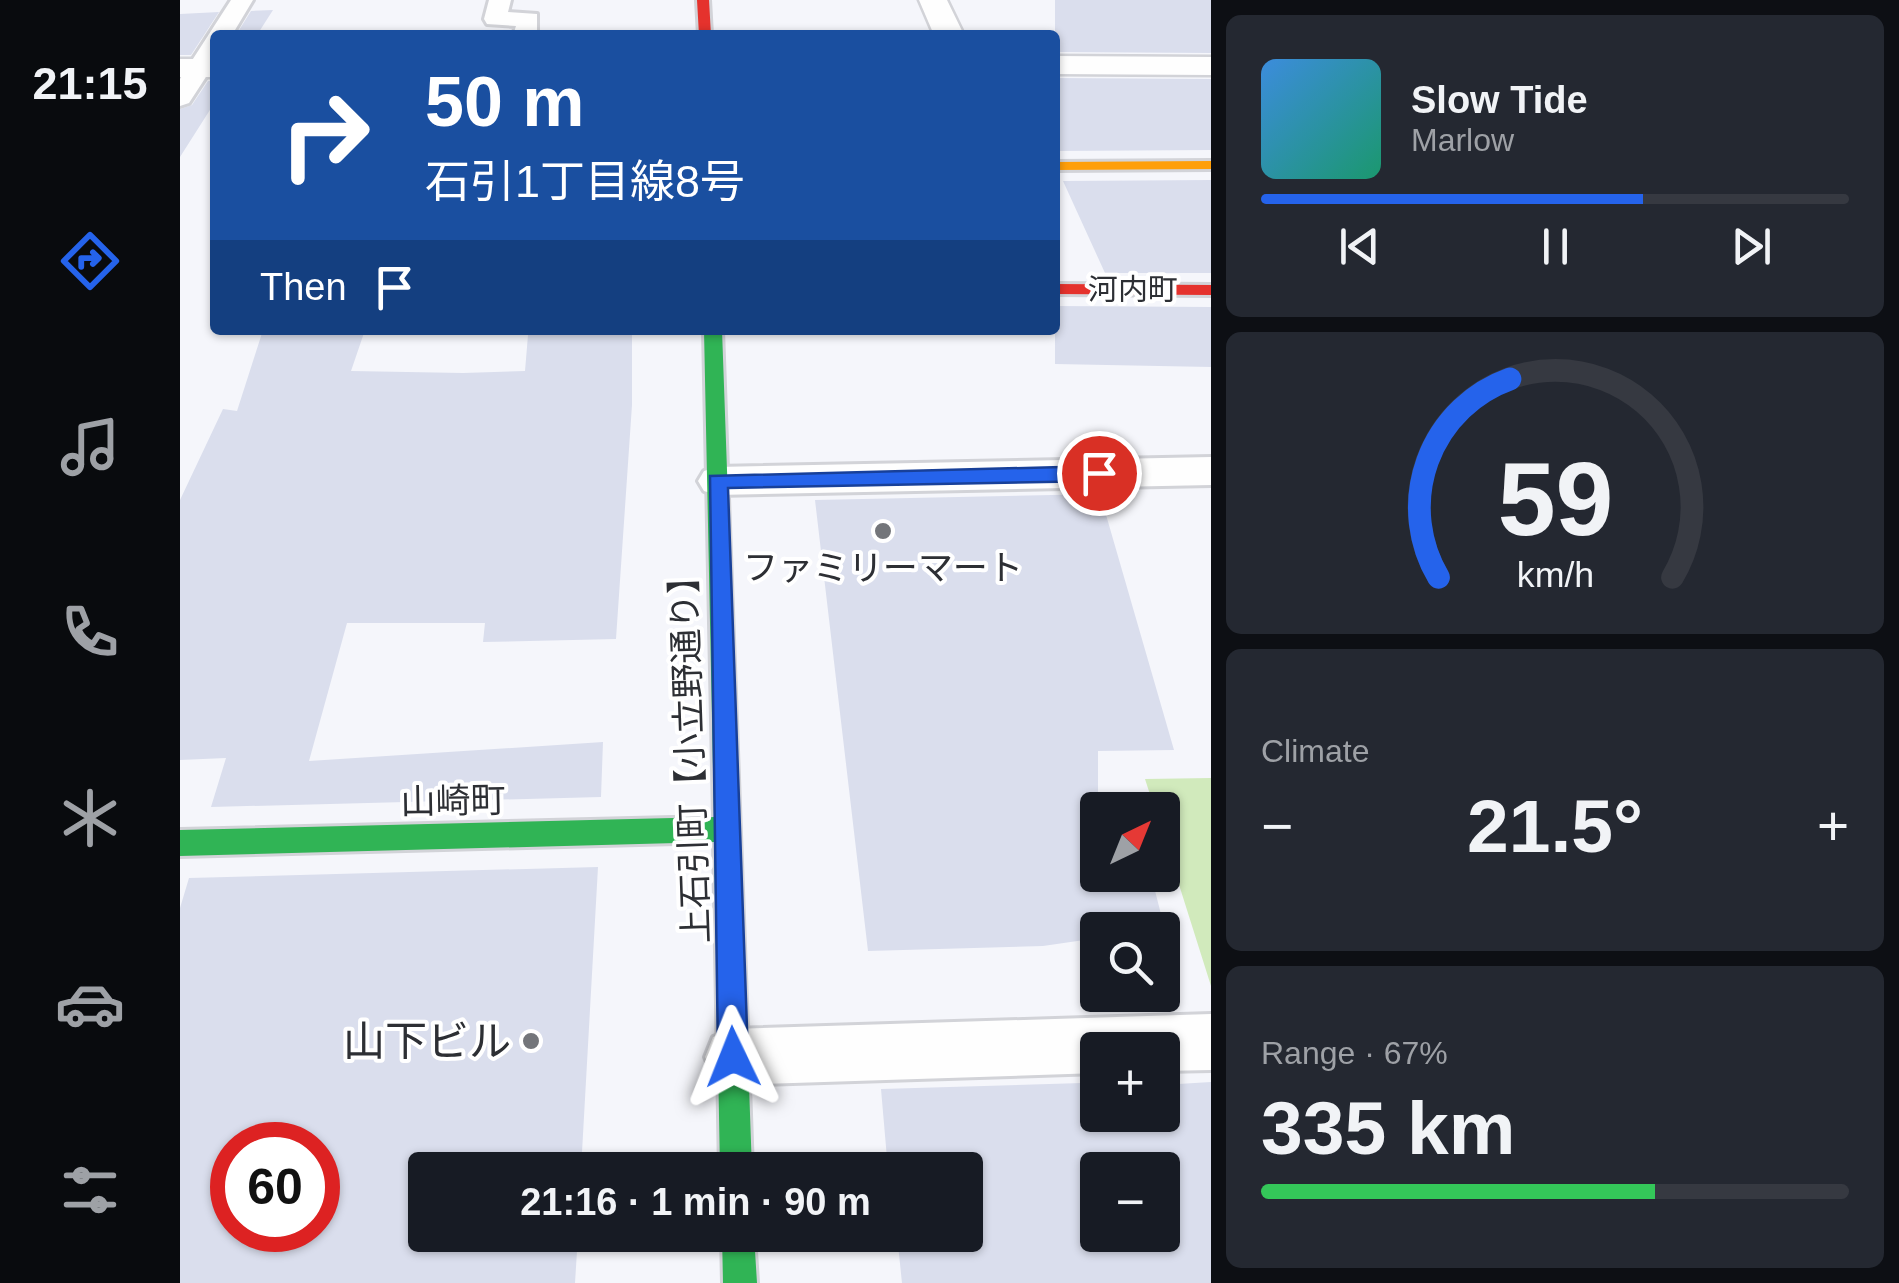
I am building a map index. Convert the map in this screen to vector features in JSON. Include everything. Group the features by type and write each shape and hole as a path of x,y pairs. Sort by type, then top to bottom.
{"main road":[{"path":"703,0 705,30"},
{"path":"1060,166 1211,165"},
{"name":"河内町","path":"1060,290 1211,290"},
{"name":"上石引町【小立野通り】","path":"714,335 736,1152"},
{"name":"山崎町","path":"180,843 727,829"},
{"path":"739,1252 740,1283"}],"street":[{"path":"933,0 947,30"},
{"path":"1060,64 1211,66"}],"lane":[{"path":"223,30 242,0"},
{"path":"500,0 495,19 528,19 526,30"},
{"path":"180,98 202,62"},
{"path":"718,481 1211,471"},
{"path":"733,1057 1211,1042"}],"green space":[{"path":"1211,778 1211,986 1180,888 1180,792 1149,792 1145,779"}],"building":[{"path":"1055,0 1211,0 1211,53 1060,52 1060,30 1055,30"},
{"path":"273,10 260,30 239,30 251,11"},
{"path":"219,12 191,55 180,55 180,14"},
{"path":"1060,78 1211,79 1211,150 1060,151"},
{"path":"210,81 210,110 180,157 180,109 192,105"},
{"path":"1211,180 1211,273 1105,273 1063,181"},
{"path":"1060,306 1211,307 1211,367 1055,364"},
{"path":"261,335 363,335 351,371 463,373 525,371 528,335 632,335 632,405 616,639 483,642 485,623 347,623 309,761 603,742 601,797 211,807 226,758 180,760 180,500 223,409 237,411"},
{"path":"1100,494 1174,750 1098,751 1098,792 1080,792 1080,892 1155,892 1160,912 1080,912 1080,941 1043,946 868,951 815,500"},
{"path":"598,867 582,1152 408,1152 408,1252 577,1252 575,1283 180,1283 180,908 189,878"},
{"path":"1211,1082 1211,1283 902,1283 899,1252 983,1252 983,1152 886,1152 881,1089 1080,1083 1080,1132 1180,1132 1180,1084"}],"traffic: fast":[{"path":"713,335 736,1152"},
{"path":"180,843 727,829"},
{"path":"739,1252 740,1283"}],"traffic: slow":[{"path":"1060,166 1211,165"}],"traffic: jam":[{"path":"703,0 705,30"},
{"path":"1060,289 1211,290"}],"place":[{"name":"ファミリーマート","path":"883,531"},
{"name":"山下ビル","path":"531,1041"}],"route":[{"path":"733,1057 718,481 1099,473"}]}
